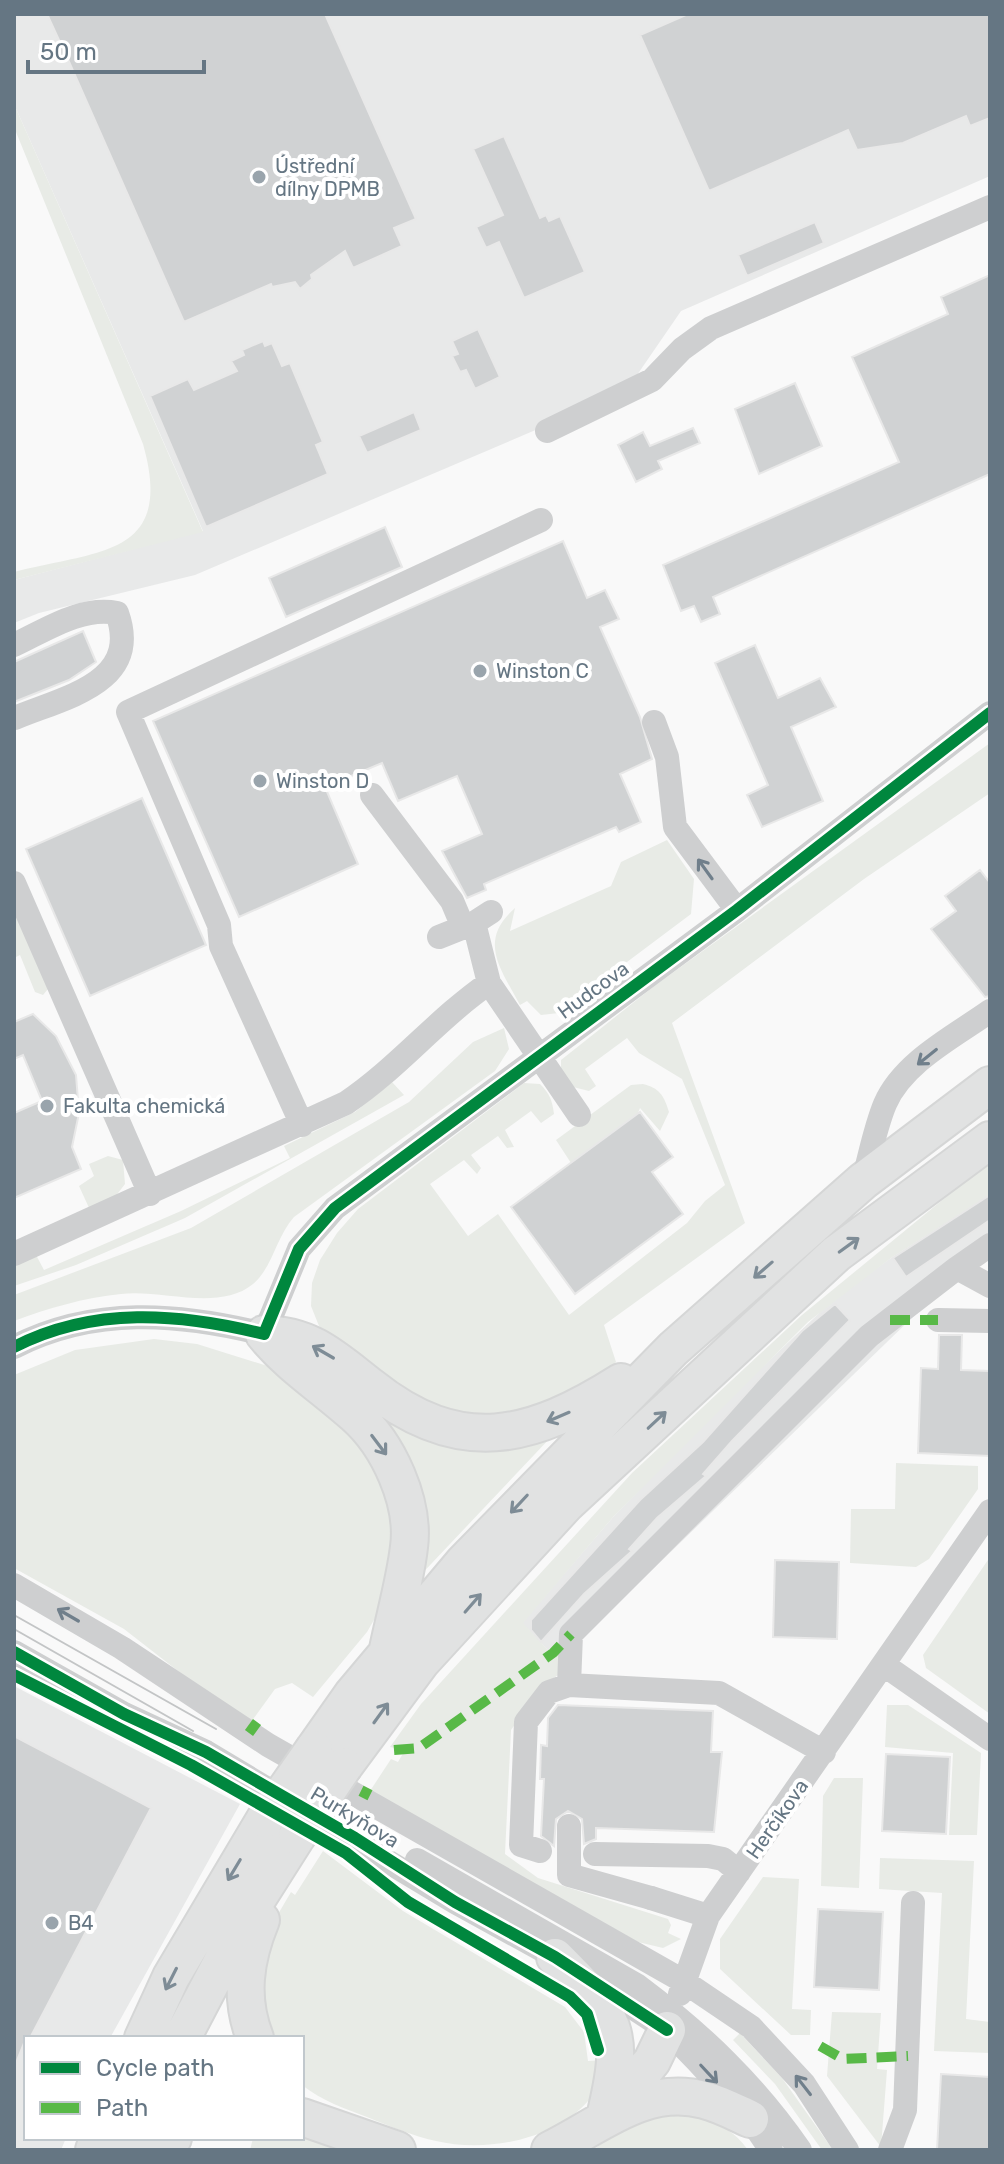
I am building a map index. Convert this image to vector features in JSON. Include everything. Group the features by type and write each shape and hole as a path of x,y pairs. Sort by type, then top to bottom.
{"highway":[{"path":"254,2036 246,2007 247,1958 329,1758 388,1651 464,1562 673,1349 863,1181 990,1085"},
{"path":"144,2036 171,1977 265,1819 329,1758 421,1662 566,1504 836,1254 990,1140"},
{"path":"264,1334 293,1334 336,1359 387,1400 423,1419 465,1432 493,1433 557,1419 673,1349"},
{"path":"264,1334 286,1362 359,1418 389,1457 406,1503 410,1544 388,1651"},
{"path":"183,2036 245,1918 294,1840"},
{"path":"555,1957 601,2003 611,2022 617,2061 605,2117"},
{"path":"605,2117 652,2061 675,2006"},
{"path":"550,2150 605,2117 643,2102 680,2097 704,2100 750,2119"},
{"path":"304,2100 352,2133"},
{"path":"304,2118 397,2150"}],"street":[{"path":"547,431 652,380 682,349 711,328 990,207"},
{"path":"302,1125 221,946 219,925 128,712 541,520"},
{"path":"14,645 81,614 93,612 117,613 123,631 123,653 102,681 15,718"},
{"name":"Hudcova","path":"264,1334 299,1249 315,1227 377,1175 737,910 990,713"},
{"path":"654,722 667,757 675,827 737,910"},
{"path":"372,795 452,901 476,921 489,983 514,1015 536,1057 579,1115"},
{"path":"14,883 150,1194"},
{"path":"439,937 476,921"},
{"path":"14,1254 302,1125 366,1090 449,1011 489,983"},
{"path":"863,1181 885,1103 898,1083 923,1058 990,1011"},
{"path":"569,1685 571,1634 869,1336 990,1245"},
{"path":"957,1268 990,1286"},
{"path":"14,1347 63,1327 140,1316 206,1319 264,1334"},
{"path":"938,1320 990,1321"},
{"name":"Herčíkova","path":"675,2006 708,1916 990,1511"},
{"path":"14,1585 122,1648 178,1701 216,1729 605,1951 746,2062 815,2150"},
{"name":"Purkyňova","path":"14,1652 80,1690 206,1752 355,1838 455,1902 555,1957 675,2006 751,2027 804,2084 847,2150"},
{"path":"884,1665 990,1739"},
{"path":"540,1851 521,1845 526,1722 549,1692 569,1685 719,1693 824,1752"},
{"path":"80,1690 193,1731 675,2006 734,2067 800,2150"},
{"path":"569,1826 569,1875 708,1916"},
{"path":"595,1854 708,1856 723,1859 739,1872"},
{"path":"890,2150 905,2110 913,1903"},
{"name":"Purkyňova","path":"675,2006 771,2150"}],"shaded area":[{"path":"14,14 990,14 990,176 681,311 635,378 599,403 195,575 39,613 14,623 14,580 203,531 14,104"},
{"path":"14,104 203,532 14,580 14,572 101,552 122,542 139,528 148,509 150,481 143,444 14,127"},
{"path":"990,743 990,793 864,879 672,1023 745,1223 604,1325 616,1362 589,1389 523,1420 433,1413 340,1347 319,1326 311,1306 312,1283 320,1260 337,1233 358,1209 524,1083 540,1084 550,1098 554,1114 541,1123 531,1111 505,1130 514,1147 507,1148 498,1136 471,1155 481,1168 477,1174 464,1160 430,1184 468,1236 498,1214 569,1315 687,1223 705,1201 725,1185 682,1079 639,1053 627,1038 585,1069 596,1086 589,1091 573,1087 561,1072 561,1060 653,987"},
{"path":"667,840 694,879 691,914 559,1013 541,1015 527,1001 520,1005 496,955 497,932 504,920 515,908 510,931 611,886 621,862"},
{"path":"14,910 48,989 43,995 35,992 20,955 14,958"},
{"path":"504,1028 509,1049 495,1071 294,1217 270,1261 253,1284 224,1297 189,1298 137,1293 107,1296 66,1304 14,1321 14,1295 191,1228 409,1102 473,1042"},
{"path":"392,1082 404,1095 185,1218 76,1265 14,1286 14,1265 36,1255 44,1270 181,1211 290,1158 284,1146 355,1112"},
{"path":"643,1084 657,1090 667,1106 669,1112 660,1131 640,1108 638,1113 571,1163 556,1140 631,1085"},
{"path":"108,1156 123,1160 125,1184 115,1197 90,1210 79,1186 94,1176 89,1164"},
{"path":"990,1161 990,1195 891,1258 808,1322 614,1516 523,1623 548,1650 565,1651 560,1674 544,1684 511,1730 505,1854 538,1878 668,1919 671,1925 668,1933 681,1939 663,1948 638,1942 370,1791 391,1759 398,1762 405,1750 390,1747 421,1704 632,1473 802,1315"},
{"path":"990,1195 990,1258 918,1312 581,1639 565,1651 548,1650 522,1623 614,1516 723,1404 833,1300 891,1258"},
{"path":"154,1339 197,1344 274,1368 358,1431 399,1518 383,1604 367,1632 313,1697 292,1683 275,1689 251,1722 214,1699 124,1629 14,1568 14,1375 75,1350"},
{"path":"286,1343 383,1410 552,1436 415,1581 418,1519"},
{"path":"896,1463 978,1466 978,1489 929,1559 916,1567 850,1563 851,1509 895,1509"},
{"path":"990,1557 990,1714 926,1668 923,1655"},
{"path":"14,1686 240,1804 111,2036 24,2036 24,2140 65,2140 61,2150 14,2150"},
{"path":"887,1705 908,1705 981,1753 977,1835 949,1835 953,1753 885,1747"},
{"path":"834,1778 863,1778 859,1888 821,1886 823,1796"},
{"path":"323,1851 403,1911 565,2007 584,2032 588,2061 604,2060 589,2100 575,2114 539,2134 497,2144 476,2145 427,2139 333,2104 304,2086 304,2036 266,2036 255,1965 267,1933 291,1892 295,1895"},
{"path":"880,1858 974,1861 966,2019 990,2022 990,2053 934,2051 942,1893 879,1889"},
{"path":"763,1877 799,1879 792,2009 811,2010 810,2035 791,2035 720,1969 720,1939"},
{"path":"832,2012 881,2013 877,2069 887,2070 881,2147 827,2076"},
{"path":"740,2033 782,2078 833,2150 822,2150 775,2084 733,2040"},
{"path":"642,2114 701,2118 726,2129 748,2150 593,2150"},
{"path":"304,2131 340,2150 250,2150 252,2140 304,2140"}],"building":[{"name":"Ústřední dílny DPMB","path":"47,14 325,14 416,219 394,228 402,246 353,268 345,251 311,275 312,279 300,289 295,282 272,287 271,284 184,322 67,57 55,62 47,46 59,40"},
{"path":"688,14 990,14 990,118 970,126 966,116 903,143 857,150 848,130 709,191 640,35"},
{"path":"504,136 540,218 546,215 549,221 560,216 585,272 524,298 499,242 486,248 476,227 503,215 473,149"},
{"path":"815,222 824,243 747,276 738,255"},
{"path":"990,275 990,474 713,597 720,614 701,622 694,606 681,611 663,565 899,462 852,357 948,314 941,297"},
{"path":"478,329 500,377 475,389 466,370 460,372 452,356 458,354 452,341"},
{"path":"263,341 265,346 272,343 282,366 290,363 323,442 316,445 328,474 206,527 150,396 188,379 194,390 237,371 231,361 244,355 242,350"},
{"path":"795,383 822,446 759,474 735,409"},
{"path":"414,412 421,430 367,453 359,436"},
{"path":"693,428 700,443 658,461 662,469 636,482 618,445 643,432 650,446"},
{"path":"385,527 402,567 286,617 269,578"},
{"path":"563,541 587,598 605,590 619,619 600,627 640,717 652,759 620,774 641,822 619,832 616,827 484,884 486,890 467,898 442,851 482,834 457,776 398,801 382,763 325,787 358,864 239,917 153,721"},
{"path":"83,631 96,662 69,680 14,702 14,662"},
{"path":"755,645 778,698 820,678 836,707 791,727 823,801 762,827 747,795 768,785 715,663"},
{"path":"142,798 206,945 90,996 26,849"},
{"path":"980,870 990,883 990,996 985,997 931,929 956,911 945,896"},
{"name":"Fakulta chemická","path":"33,1014 56,1036 76,1075 79,1113 72,1147 81,1169 14,1198 14,1113 42,1101 23,1055 14,1059 14,1022"},
{"path":"640,1112 673,1157 652,1172 683,1214 575,1294 511,1207"},
{"path":"990,1195 990,1220 906,1277 893,1258"},
{"path":"835,1304 850,1320 732,1441 703,1474 706,1476 657,1518 629,1549 632,1551 584,1594 541,1642 531,1630 531,1620 640,1500 703,1442 802,1331"},
{"path":"939,1335 962,1335 961,1370 990,1371 990,1456 918,1453 921,1368 938,1369"},
{"path":"775,1560 839,1562 837,1639 773,1637"},
{"path":"558,1705 713,1711 711,1752 722,1752 714,1832 596,1828 596,1839 584,1844 582,1819 568,1811 556,1819 554,1846 541,1836 544,1779 540,1779 541,1745 547,1746 548,1718"},
{"name":"B4","path":"14,1736 151,1808 31,2036 24,2036 14,2068"},
{"path":"886,1754 950,1757 946,1834 882,1831"},
{"path":"818,1909 883,1912 879,1990 814,1987"},
{"path":"941,2074 990,2077 990,2150 937,2150"}],"tram line":[{"path":"14,1615 216,1729"},
{"path":"14,1629 193,1731"}],"marked path":[{"path":"890,1320 938,1320"},
{"path":"394,1750 419,1748 553,1653 571,1634"},
{"path":"249,1733 257,1722"},
{"path":"363,1798 368,1788"},
{"path":"820,2046 843,2059 908,2056"}],"cycle path":[{"path":"14,1347 75,1325 137,1317 200,1321 264,1334 299,1249 335,1208 737,910 990,713"},
{"path":"14,1652 124,1714 206,1752 355,1838 455,1902 555,1957 667,2030"},
{"path":"14,1675 191,1765 346,1853 408,1902 570,1997 587,2014 598,2050"}],"place":[{"name":"Ústřední dílny DPMB","path":"259,177"},
{"name":"Winston C","path":"480,671"},
{"name":"Winston D","path":"260,781"},
{"name":"Fakulta chemická","path":"47,1106"},
{"name":"B4","path":"52,1923"}]}
